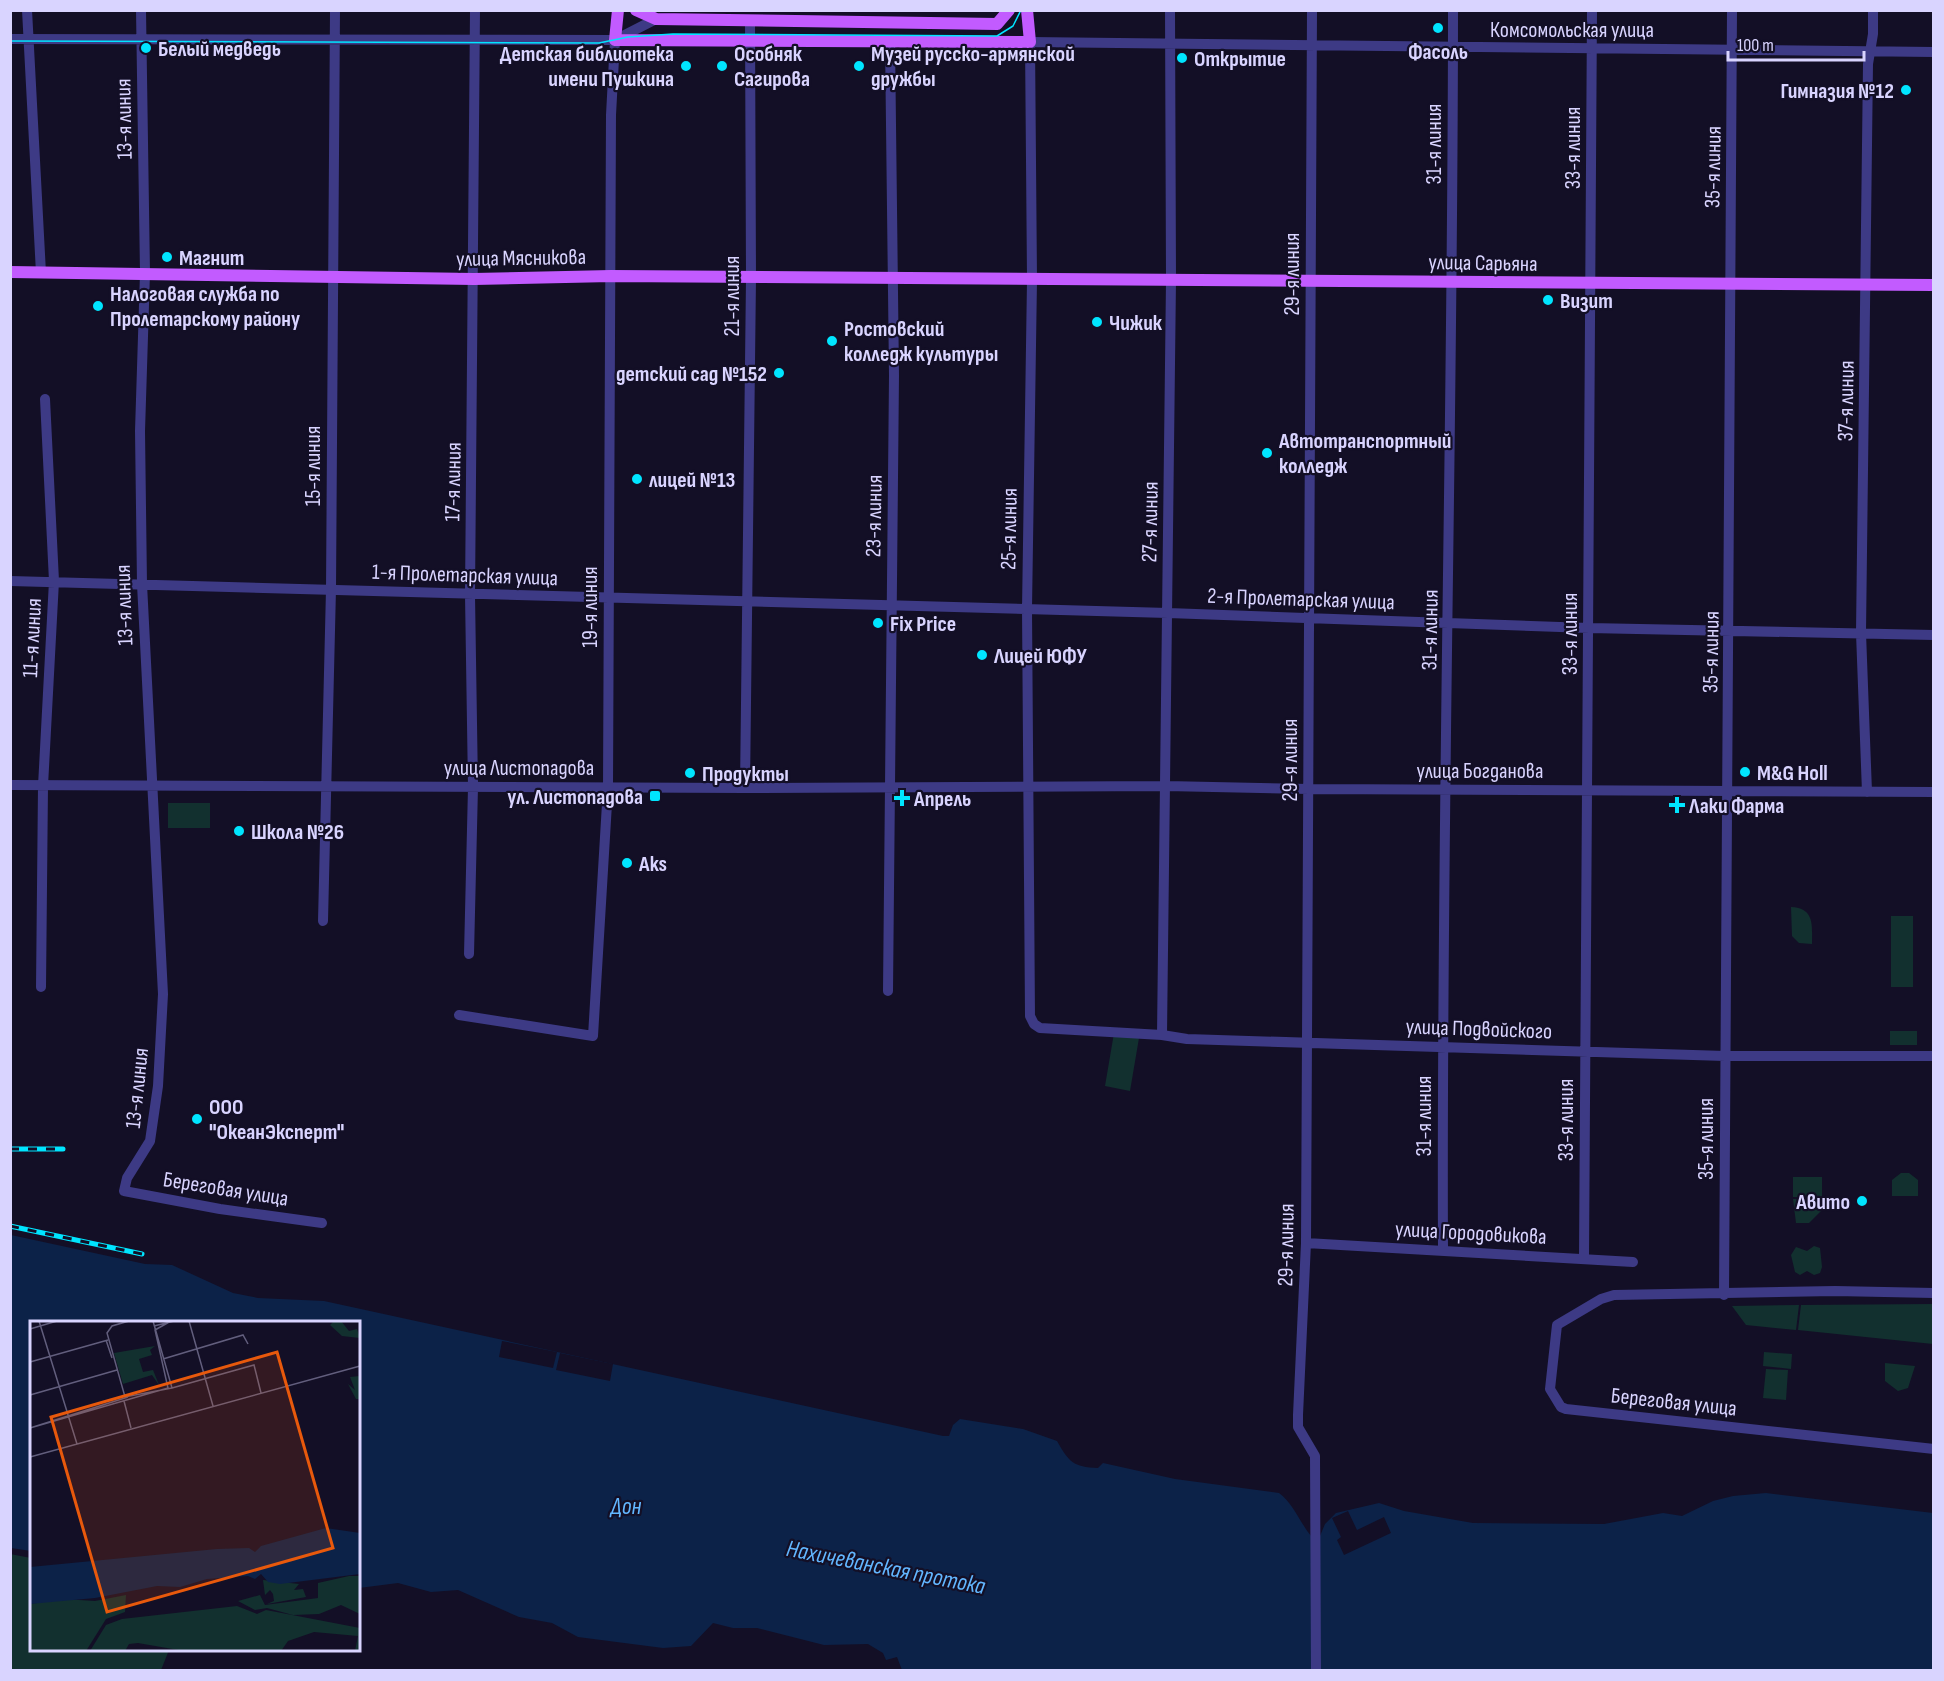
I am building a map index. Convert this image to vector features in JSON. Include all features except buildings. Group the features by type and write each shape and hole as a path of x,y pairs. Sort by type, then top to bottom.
{"main road":[{"path":"618,10 615,40 1030,42"},
{"path":"997,24 1009,10"},
{"path":"1027,10 1030,42"},
{"path":"637,12 656,19 997,24 1009,35 1030,42"},
{"name":"улица Мясникова","path":"10,272 474,279 611,276 1032,280"},
{"name":"улица Сарьяна","path":"1032,280 1934,285"}],"street":[{"path":"27,10 41,273"},
{"name":"13-я линия","path":"124,1191 128,1178 150,1141 158,1086 163,994 142,584 140,431 146,273 141,10"},
{"name":"15-я линия","path":"323,921 331,589 335,10"},
{"name":"17-я линия","path":"469,954 473,787 470,595 475,10"},
{"name":"27-я линия","path":"1162,1035 1171,280 1170,10"},
{"name":"29-я линия","path":"1312,10 1306,1243 1298,1427 1315,1456 1316,1671"},
{"name":"31-я линия","path":"1443,1250 1442,1047 1449,624 1453,10"},
{"name":"33-я линия","path":"1584,1259 1592,10"},
{"name":"35-я линия","path":"1724,1295 1730,631 1732,10"},
{"name":"37-я линия","path":"1867,792 1861,633 1869,52 1873,10"},
{"path":"10,39 615,40 656,19"},
{"name":"21-я линия","path":"745,788 750,20"},
{"name":"19-я линия","path":"459,1015 593,1036 608,787 611,116 615,40"},
{"name":"23-я линия","path":"888,991 894,278 890,41"},
{"name":"Комсомольская улица","path":"1030,42 1453,49 1592,47 1733,51 1934,52"},
{"name":"25-я линия","path":"1030,42 1032,280 1027,609 1030,1016"},
{"name":"11-я линия","path":"41,987 43,786 54,581 45,399"},
{"name":"1-я Пролетарская улица","path":"10,581 1027,609"},
{"name":"2-я Пролетарская улица","path":"1027,609 1310,617 1449,624 1934,635"},
{"name":"улица Листопадова","path":"10,785 745,788 1027,786"},
{"name":"улица Богданова","path":"1027,786 1934,792"},
{"name":"улица Подвойского","path":"1030,1016 1034,1024 1040,1028 1162,1035 1187,1039 1725,1056 1934,1056"},
{"name":"Береговая улица","path":"124,1191 220,1209 322,1222"},
{"name":"улица Городовикова","path":"1306,1243 1633,1262"},
{"path":"1724,1295 1835,1291 1934,1293"},
{"name":"Береговая улица","path":"1724,1295 1614,1295 1601,1299 1557,1326 1550,1389 1563,1408 1934,1449"}],"green space":[{"path":"168,803 210,803 210,828 168,828"},
{"path":"1791,907 1799,908 1808,914 1812,925 1812,944 1799,943 1792,936"},
{"path":"1891,916 1913,916 1913,987 1891,987"},
{"path":"1890,1031 1917,1031 1917,1045 1890,1045"},
{"path":"1114,1033 1139,1038 1130,1091 1105,1086"},
{"path":"1901,1173 1909,1173 1918,1180 1918,1196 1892,1196 1892,1180"},
{"path":"1793,1177 1822,1177 1822,1198 1793,1197"},
{"path":"1793,1199 1823,1199 1823,1209 1809,1223 1796,1223"},
{"path":"1814,1246 1820,1248 1822,1267 1820,1273 1814,1275 1807,1271 1800,1275 1795,1272 1791,1255 1796,1247 1807,1251"},
{"path":"1933,1304 1933,1344 1798,1330 1801,1305"},
{"path":"1799,1305 1796,1330 1746,1325 1732,1306"},
{"path":"1764,1352 1792,1354 1791,1369 1763,1366"},
{"path":"1885,1363 1915,1366 1908,1388 1898,1391 1885,1381"},
{"path":"1766,1369 1788,1370 1786,1400 1763,1398"},
{"path":"10,1554 30,1558 30,1651 169,1651 161,1670 11,1670"}],"water":[{"name":"Дон","path":"11,1235 145,1264 172,1265 233,1293 258,1298 324,1301 943,1436 949,1436 953,1425 960,1419 1023,1429 1057,1441 1069,1459 1077,1465 1098,1468 1103,1463 1175,1479 1279,1493 1289,1503 1312,1537 1320,1536 1325,1524 1336,1513 1379,1503 1404,1511 1473,1523 1604,1524 1663,1513 1682,1516 1713,1501 1733,1496 1766,1493 1933,1513 1933,1670 902,1670 897,1657 886,1660 883,1653 868,1644 824,1645 757,1628 733,1628 713,1623 691,1646 663,1648 578,1637 552,1623 519,1617 458,1590 431,1592 398,1583 360,1588 360,1321 30,1321 30,1551 11,1548"}],"pier":[{"path":"502,1341 557,1352 553,1368 499,1357"},
{"path":"560,1353 613,1364 610,1381 556,1370"},
{"path":"1348,1511 1357,1530 1384,1517 1391,1533 1344,1555 1337,1540 1341,1537 1332,1518"}],"tram line":[{"path":"10,41 599,43 628,37 673,34 997,36 1013,26 1021,10"}],"railway":[{"path":"10,1149 63,1149"},
{"path":"10,1226 142,1254"}],"place":[{"name":"Фасоль","path":"1438,28"},
{"name":"Белый медведь","path":"146,48"},
{"name":"Открытие","path":"1182,58"},
{"name":"Детская библиотека имени Пушкина","path":"686,66"},
{"name":"Особняк Сагирова","path":"722,66"},
{"name":"Музей русско-армянской дружбы","path":"859,66"},
{"name":"Гимназия №12","path":"1906,90"},
{"name":"Магнит","path":"167,257"},
{"name":"Визит","path":"1548,300"},
{"name":"Налоговая служба по Пролетарскому району","path":"98,306"},
{"name":"Чижик","path":"1097,322"},
{"name":"Ростовский колледж культуры","path":"832,341"},
{"name":"детский сад №152","path":"779,373"},
{"name":"Автотранспортный колледж","path":"1267,453"},
{"name":"лицей №13","path":"637,479"},
{"name":"Fix Price","path":"878,623"},
{"name":"Лицей ЮФУ","path":"982,655"},
{"name":"M&G Holl","path":"1745,772"},
{"name":"Продукты","path":"690,773"},
{"name":"ул. Листопадова","path":"655,796"},
{"name":"Апрель","path":"902,798"},
{"name":"Лаки Фарма","path":"1677,805"},
{"name":"Школа №26","path":"239,831"},
{"name":"Aks","path":"627,863"},
{"name":"ООО \"ОкеанЭксперт\"","path":"197,1119"},
{"name":"Авито","path":"1862,1201"}],"water label":[{"name":"Нахичеванская протока","path":"886,1567"}]}
